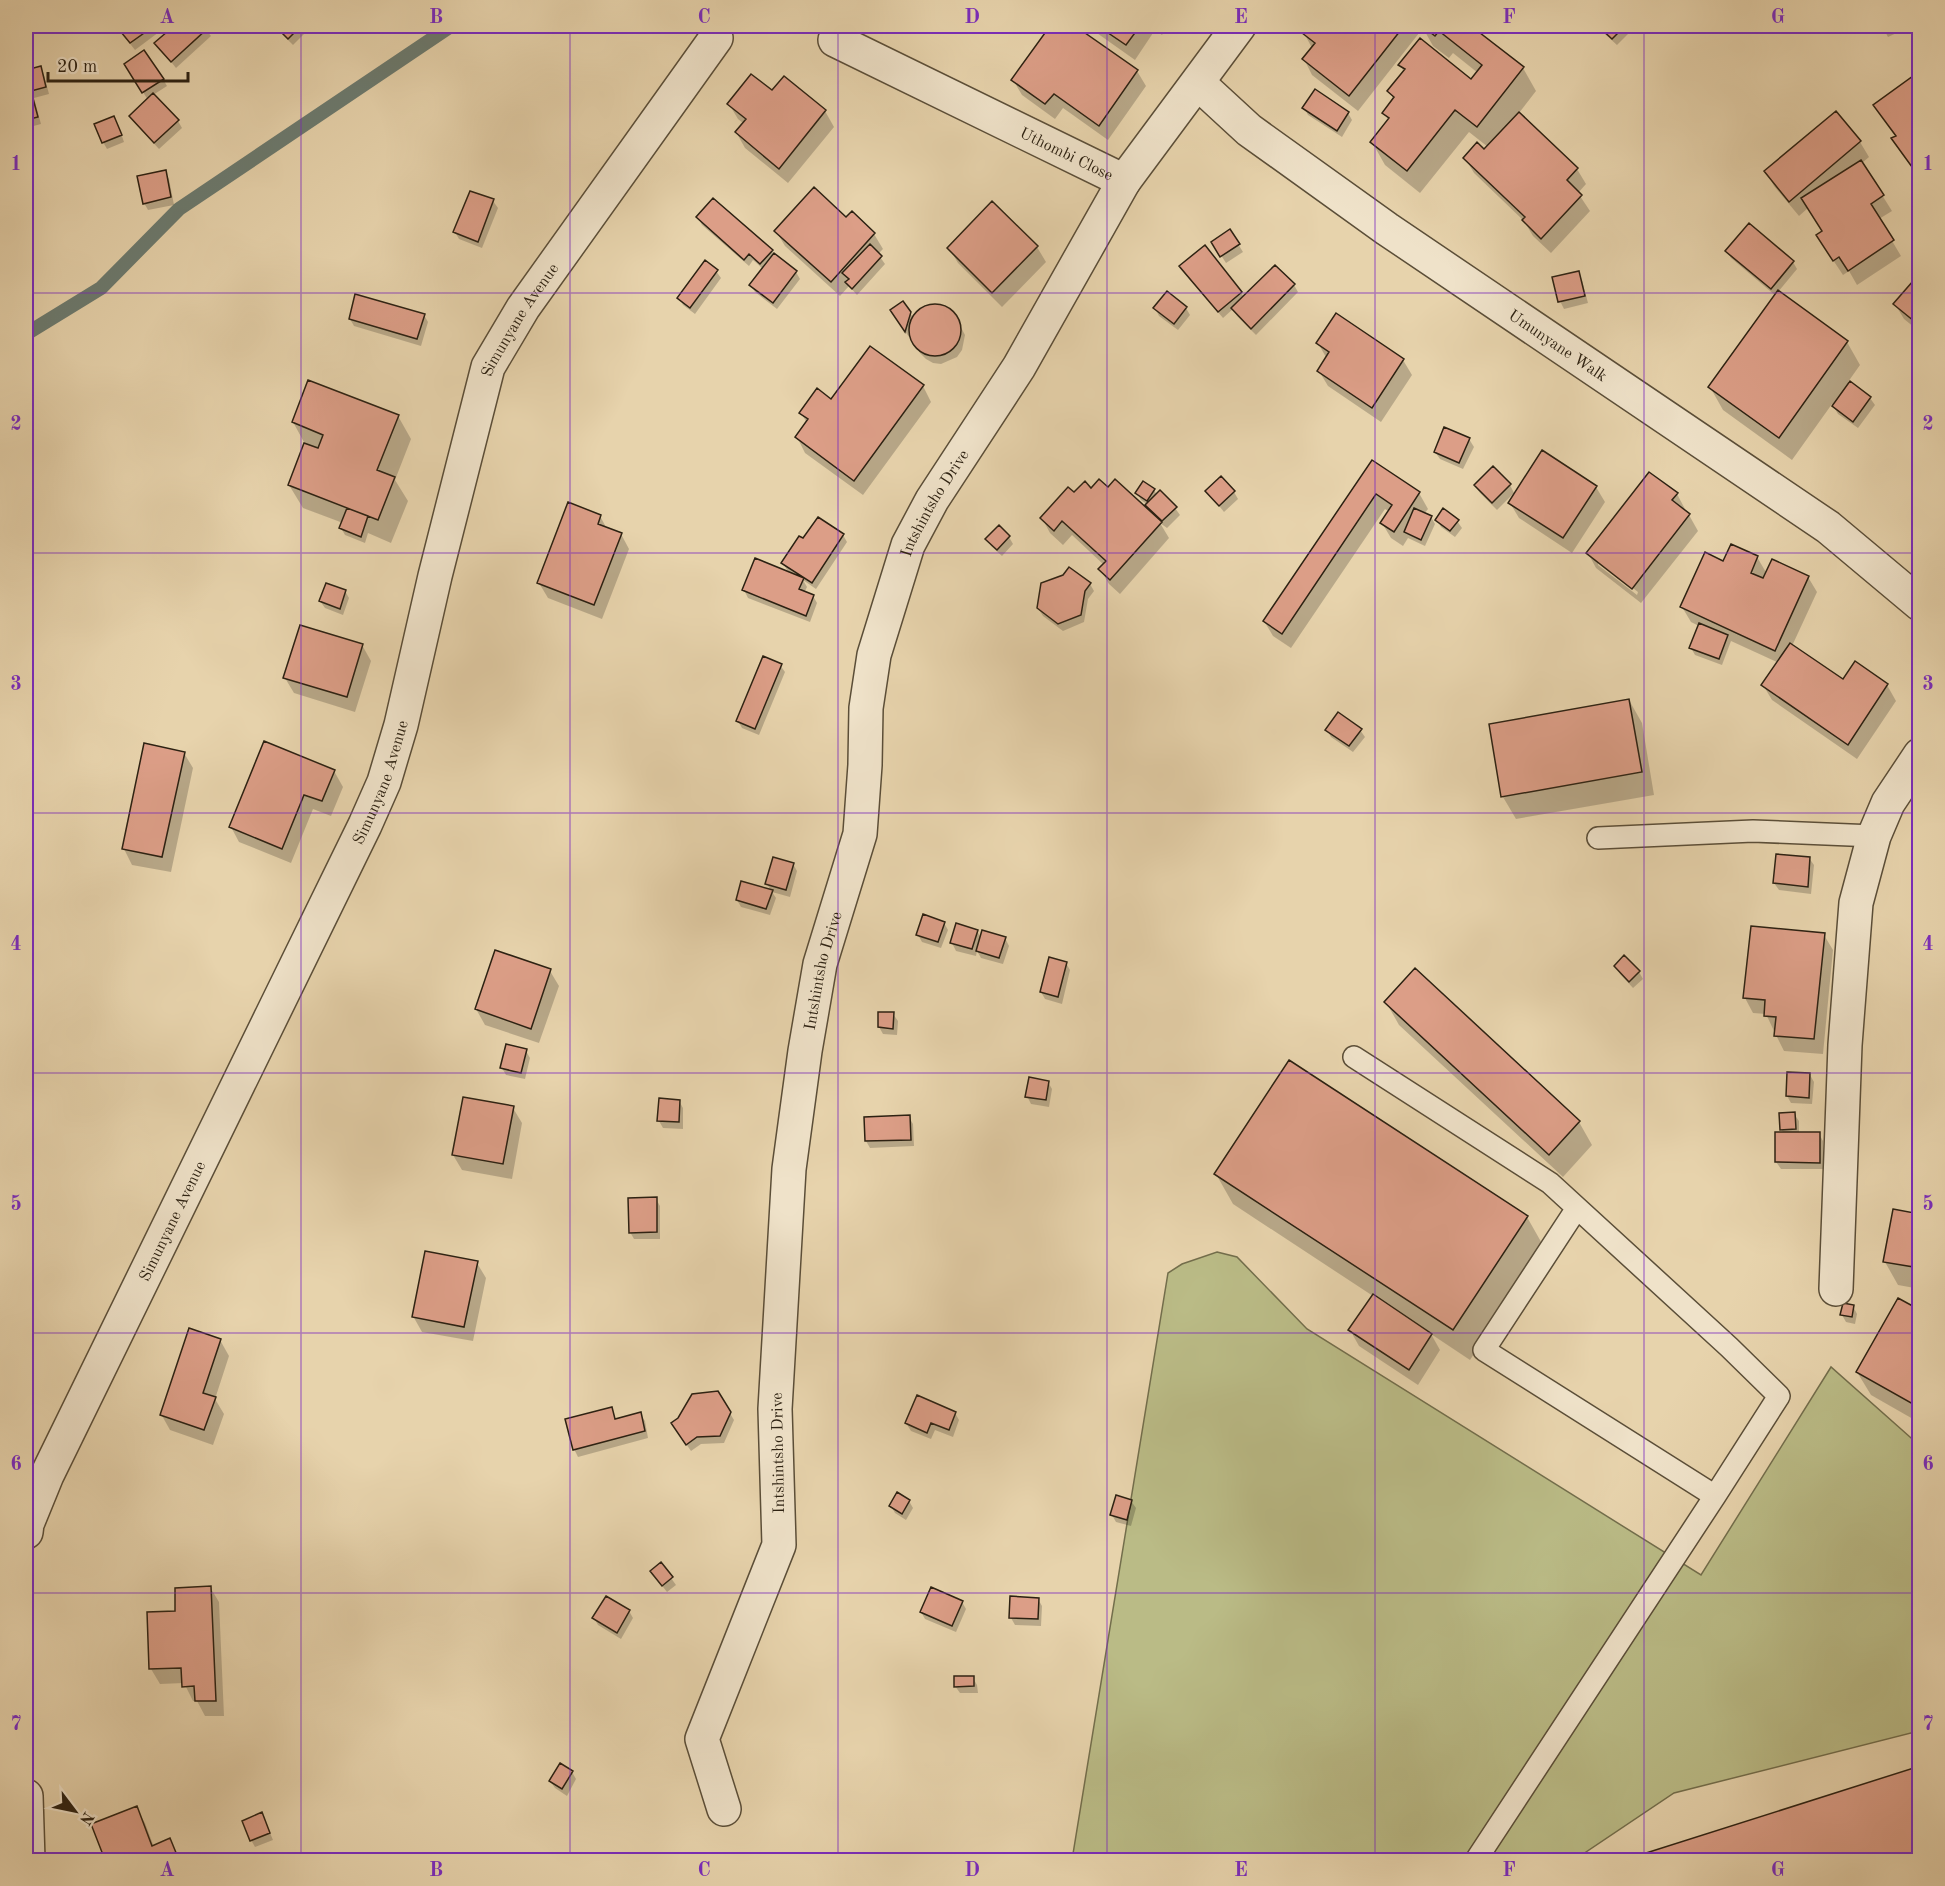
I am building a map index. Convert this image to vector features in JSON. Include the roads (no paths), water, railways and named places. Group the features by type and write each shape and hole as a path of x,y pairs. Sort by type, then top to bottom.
{"street":[{"name":"Uthombi Close","path":"835,40 1124,181 1239,26"},
{"name":"Simunyane Avenue","path":"26,1532 27,1524 48,1475 384,782 401,725 435,576 488,367 523,308 716,38"},
{"name":"Umunyane Walk","path":"1198,82 1249,130 1387,229 1828,527 1920,604"},
{"name":"Intshintsho Drive","path":"724,1809 702,1739 779,1545 775,1409 789,1170 820,964 860,834 867,708 874,656 908,545 932,500 1019,367 1124,181"},
{"path":"1836,1289 1845,1045 1856,903 1874,836 1888,803 1920,755"},
{"path":"26,1796 28,1860"}],"lane":[{"path":"1598,838 1753,831 1874,836"},
{"path":"1354,1057 1550,1183 1729,1347 1779,1396 1476,1860"},
{"path":"1577,1208 1484,1350 1715,1496"}],"waterway":[{"path":"26,334 101,288 179,209 451,26"}]}
